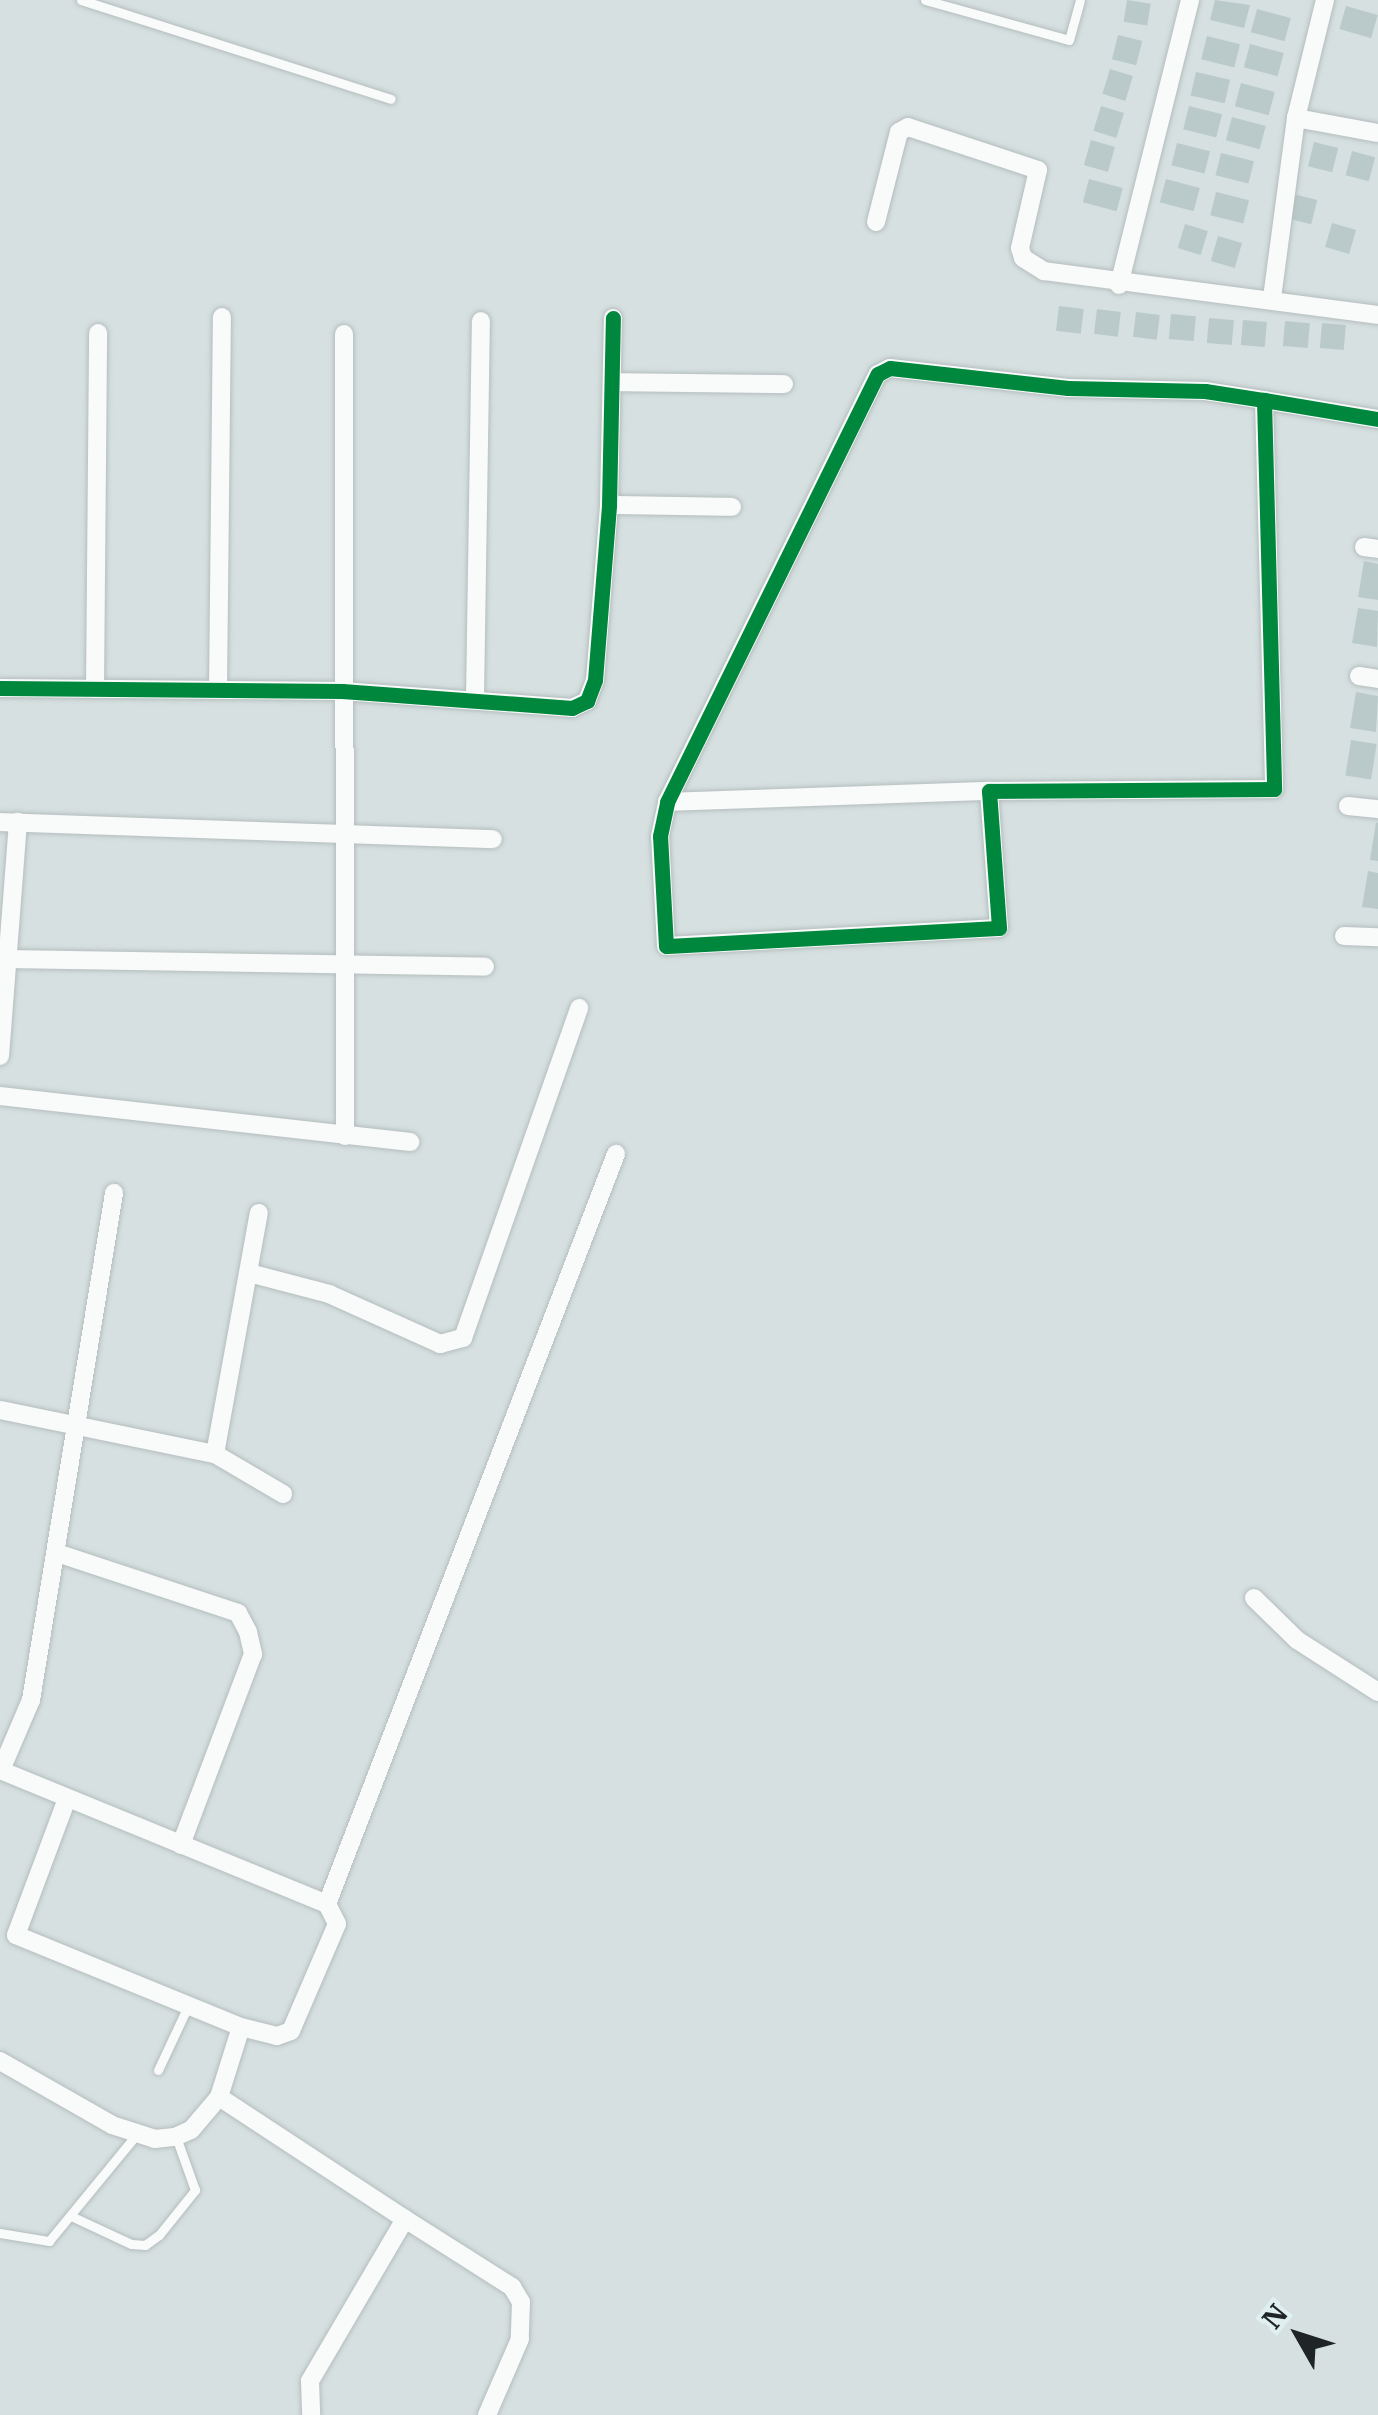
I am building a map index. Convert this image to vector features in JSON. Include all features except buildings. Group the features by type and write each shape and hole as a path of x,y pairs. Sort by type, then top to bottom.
{"street":[{"path":"1119,285 1190,0"},
{"path":"1272,298 1296,118 1325,0"},
{"path":"1296,118 1378,133"},
{"path":"876,222 899,132 920,130 1033,164 1041,174 1023,258 1064,276 1119,285 1272,298 1378,315"},
{"path":"218,690 222,317"},
{"path":"0,688 342,691 475,697 572,708 587,701 595,680 610,505 612,318"},
{"path":"475,697 480,321"},
{"path":"96,689 98,333"},
{"path":"344,334 342,836 346,1136"},
{"path":"989,792 999,928 666,946 660,836 668,802 878,374 890,368 1264,400 1378,419"},
{"path":"612,382 784,384"},
{"path":"668,802 989,792 1274,789 1264,400"},
{"path":"610,505 732,507"},
{"path":"1358,676 1378,679"},
{"path":"1348,806 1378,810"},
{"path":"0,1056 9,822 493,839"},
{"path":"1344,936 1378,937"},
{"path":"6,959 345,969 485,967"},
{"path":"253,1274 329,1294 440,1344 463,1338 580,1008"},
{"path":"0,1096 410,1142"},
{"path":"327,1904 616,1154"},
{"path":"66,1802 16,1935 241,2027 278,2036 291,2031 337,1924 327,1904 66,1802 0,1770 31,1700 81,1424 114,1192"},
{"path":"215,1454 253,1274 259,1213"},
{"path":"0,1410 215,1454 283,1494"},
{"path":"57,1553 238,1614 248,1632 253,1654 181,1845"},
{"path":"1254,1598 1297,1640 1378,1692"},
{"path":"0,2062 136,2135 176,2137 192,2130 220,2097 241,2027"},
{"path":"220,2097 512,2287 522,2302 520,2339 487,2415"},
{"path":"311,2415 310,2381 405,2218"}],"lane":[{"path":"81,0 390,99"},
{"path":"926,0 1069,40 1080,0"},
{"path":"158,2070 188,2006"},
{"path":"0,2233 49,2242 136,2135"},
{"path":"70,2216 131,2244 145,2245 159,2236 196,2190 176,2137"}],"cycle path":[{"path":"0,688 342,691 572,708 587,701 595,680 609,505 613,318"},
{"path":"1264,400 1274,789 989,791 999,928 666,946 660,836 667,802 878,374 890,368 1068,388 1205,391 1264,400 1378,419"}]}
